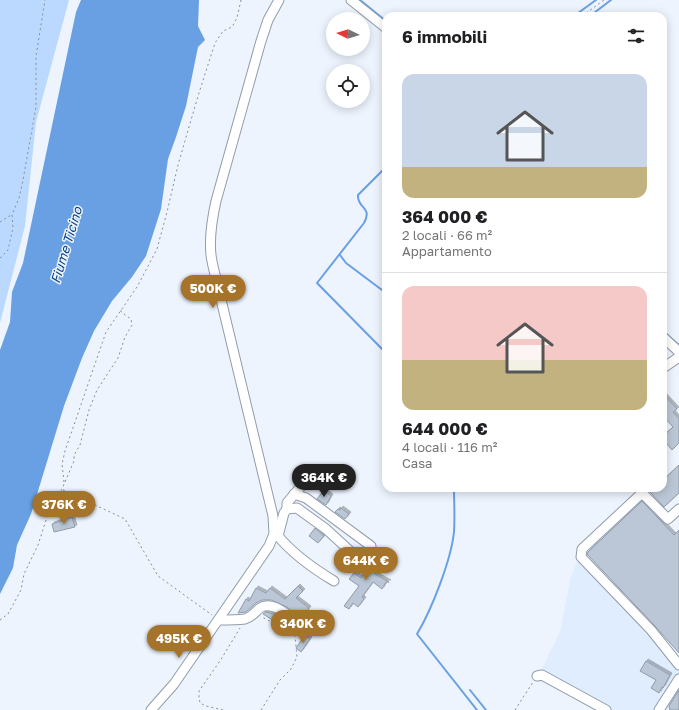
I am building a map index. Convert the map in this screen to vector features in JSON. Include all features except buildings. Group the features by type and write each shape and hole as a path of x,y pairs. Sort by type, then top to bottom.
{"street":[{"path":"280,0 268,20 254,63 216,201 212,223 211,256 272,509 276,535 318,572 334,581"},
{"path":"351,0 382,25"},
{"path":"667,341 679,352"},
{"path":"667,365 679,357"},
{"path":"151,710 174,684 219,620 276,535 287,503 308,478"},
{"path":"679,509 668,519 642,493 582,550 581,557 651,630 679,665"},
{"path":"294,494 306,498 371,546"},
{"path":"286,509 297,508 311,517 350,551 361,565"},
{"path":"219,620 249,617 261,608 269,605 278,609 297,622"},
{"path":"537,676 542,676 606,710"},
{"path":"659,710 679,679"}],"path":[{"path":"0,258 8,250 13,228 12,215 19,198 23,180 36,107 36,56 45,0"},
{"path":"64,482 62,464 65,451 106,332 138,287 157,249 178,165 215,43 223,31 232,26 237,18 241,0"},
{"path":"588,12 604,0"},
{"path":"0,222 12,215"},
{"path":"0,620 8,614 20,590 24,574 38,545 48,514 62,489 74,460 74,455 80,445 89,410 97,390 118,358 125,337 132,325 131,319 121,312 121,309"},
{"path":"62,489 125,519 158,576 219,620"},
{"path":"223,710 200,703 199,691 249,617 261,617 295,636 297,657 291,668 280,680 261,710"},
{"path":"515,710 537,676"}],"shaded area":[{"path":"0,0 69,0 36,122 25,226 0,323"},
{"path":"578,560 679,660 679,710 599,710 536,680 560,632 571,576"}],"water":[{"name":"Fiume Ticino","path":"81,0 199,0 198,26 205,40 198,47 186,106 168,159 161,209 146,256 132,277 112,301 94,331 82,358 64,406 31,514 17,545 13,568 0,594 0,350 10,322 12,292 23,263 76,12"}],"waterway":[{"path":"360,0 382,18"},
{"path":"580,12 596,0"},
{"path":"595,12 611,0"},
{"path":"382,171 358,195 358,200 367,213 364,223 317,283 382,349"},
{"path":"340,255 346,263 382,290"},
{"path":"667,334 679,345"},
{"path":"454,492 454,532 449,556 435,598 417,634 477,710"},
{"path":"470,690 486,710"}]}
